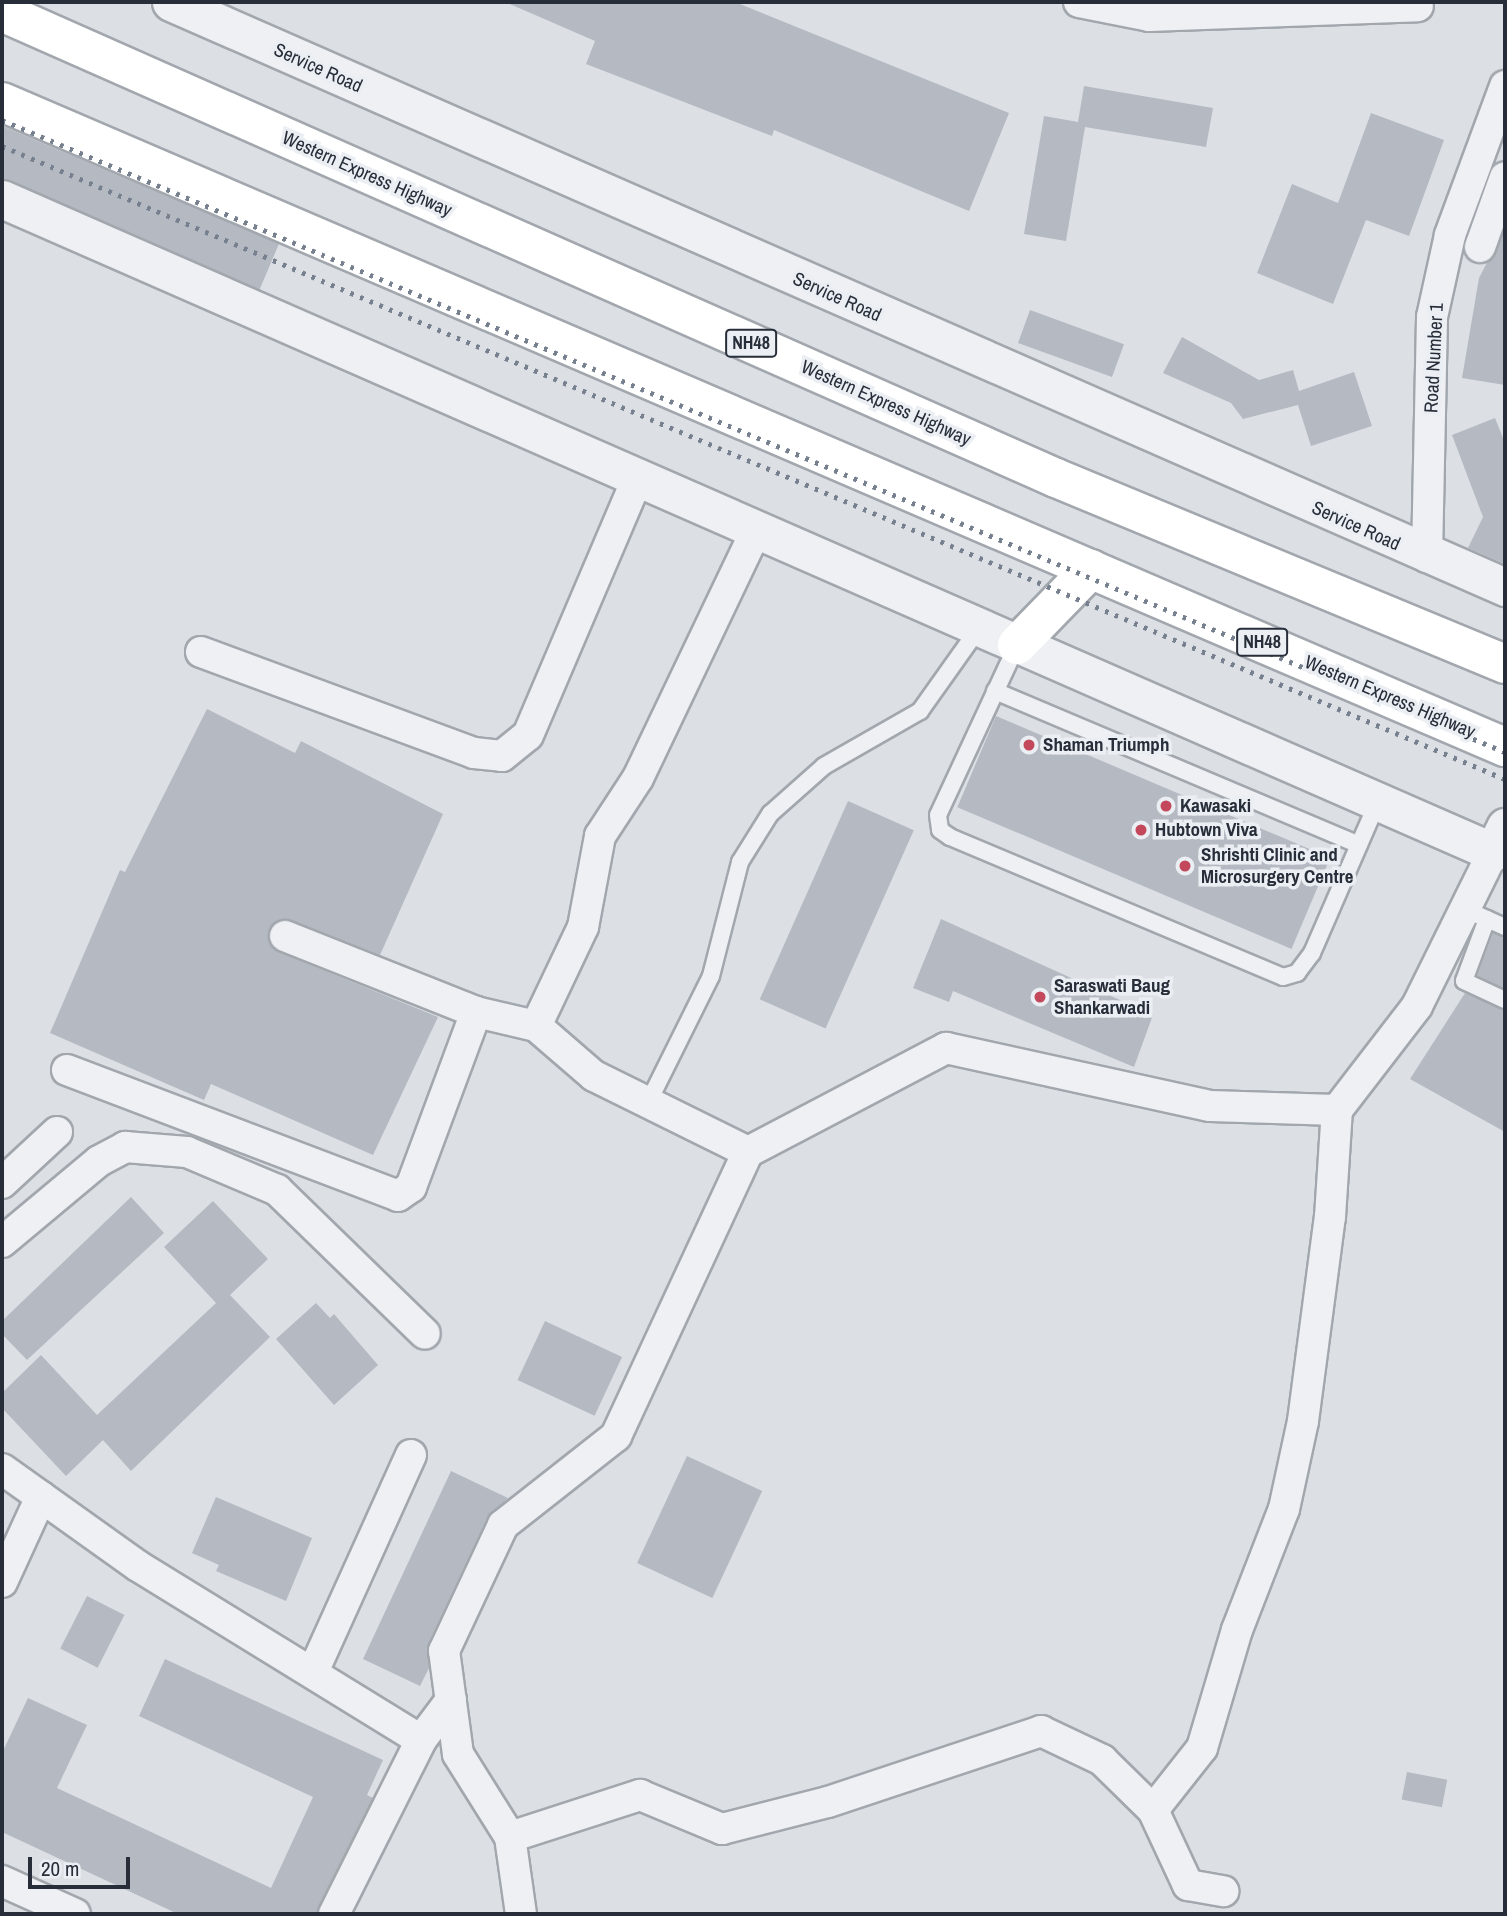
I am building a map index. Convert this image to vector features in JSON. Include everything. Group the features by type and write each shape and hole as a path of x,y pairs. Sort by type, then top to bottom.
{"highway":[{"name":"Western Express Highway","path":"2,12 1056,478 1505,664"},
{"name":"Western Express Highway","path":"2,102 1505,747"},
{"path":"1017,645 1091,569"}],"street":[{"name":"Service Road","path":"171,2 1427,557 1505,587"},
{"path":"1079,2 1149,16 1259,6 1418,6"},
{"name":"Road Number 1","path":"1427,557 1432,317 1450,235 1505,87"},
{"path":"1450,235 1493,251 1505,177"},
{"path":"2,199 1378,801 1501,845 1476,915 1417,1006 1337,1110 1330,1217 1284,1509 1237,1630 1202,1748 1153,1810"},
{"path":"201,652 461,749 502,756 528,735 637,479"},
{"path":"536,1026 583,927 600,836 638,778 756,531"},
{"path":"285,936 476,1012 536,1026 594,1076 646,1107 748,1152"},
{"path":"67,1070 398,1196 411,1187 476,1012"},
{"path":"521,1914 510,1838 458,1754 444,1651 503,1525 617,1436 748,1152 946,1048 1210,1106 1337,1110"},
{"path":"2,1184 57,1132"},
{"path":"5,1234 99,1161 125,1147 187,1152 277,1190 425,1334"},
{"path":"313,1672 411,1455"},
{"path":"2,1469 138,1566 421,1740"},
{"path":"2,1582 41,1497"},
{"path":"334,1914 421,1740 451,1700"},
{"path":"510,1838 640,1795 722,1829 828,1802 1041,1731 1102,1760 1153,1810 1188,1885 1223,1891"},
{"path":"2,1881 75,1914"}],"lane":[{"path":"646,1107 711,976 740,862 769,814 824,766 920,711 979,628"},
{"path":"1017,645 938,815 944,834 976,848 1283,978 1306,965 1378,801"},
{"path":"995,691 1359,845"},
{"path":"1505,927 1476,915 1464,981 1505,1000"}],"building":[{"path":"505,2 735,2 1009,113 969,211 774,130 772,136 586,64 595,41"},
{"path":"1084,86 1213,108 1206,147 1085,127 1066,241 1024,234 1044,116 1078,122"},
{"path":"1371,113 1444,140 1409,236 1366,220 1333,304 1257,273 1292,184 1338,203"},
{"path":"2,126 279,244 259,291 2,182"},
{"path":"1505,228 1505,385 1462,378 1479,278"},
{"path":"1030,310 1124,344 1112,377 1018,343"},
{"path":"1182,337 1259,380 1293,370 1299,391 1354,372 1372,426 1311,446 1298,405 1243,419 1231,403 1163,373"},
{"path":"1495,418 1505,443 1505,564 1468,548 1483,517 1452,435"},
{"path":"207,709 295,753 301,741 443,814 380,955 291,920 269,930 279,952 438,1017 373,1155 211,1084 204,1100 50,1033 120,870 125,872"},
{"name":"Hubtown Viva","path":"996,716 1330,858 1291,949 957,807"},
{"path":"848,801 914,830 826,1029 760,999"},
{"name":"Saraswati Baug Shankarwadi","path":"941,919 1153,1015 1134,1067 953,991 949,1002 913,988"},
{"path":"1493,933 1505,937 1505,989 1477,976"},
{"path":"1465,993 1505,1010 1505,1132 1410,1079"},
{"path":"131,1197 164,1233 27,1360 2,1334 2,1321"},
{"path":"213,1201 268,1259 230,1295 270,1337 131,1471 103,1440 66,1476 2,1408 2,1393 41,1355 97,1415 216,1303 164,1247"},
{"path":"316,1303 330,1318 334,1314 378,1365 334,1405 276,1339"},
{"path":"545,1321 622,1357 595,1416 518,1380"},
{"path":"687,1456 762,1491 712,1598 637,1563"},
{"path":"451,1471 508,1498 487,1518 428,1644 429,1668 420,1686 363,1659"},
{"path":"216,1497 312,1538 286,1601 216,1571 219,1565 192,1553"},
{"path":"87,1596 124,1615 98,1668 60,1649"},
{"path":"165,1659 383,1760 367,1795 373,1798 317,1914 178,1914 2,1832 2,1753 28,1698 87,1725 57,1788 271,1888 313,1797 139,1716"},
{"path":"1407,1772 1447,1780 1442,1807 1402,1799"}],"railway":[{"path":"2,120 1505,752"},
{"path":"2,146 1505,779"}],"place":[{"name":"Shaman Triumph","path":"1029,745"},
{"name":"Kawasaki","path":"1166,806"},
{"name":"Hubtown Viva","path":"1141,830"},
{"name":"Shrishti Clinic and Microsurgery Centre","path":"1185,866"},
{"name":"Saraswati Baug Shankarwadi","path":"1040,997"}]}
